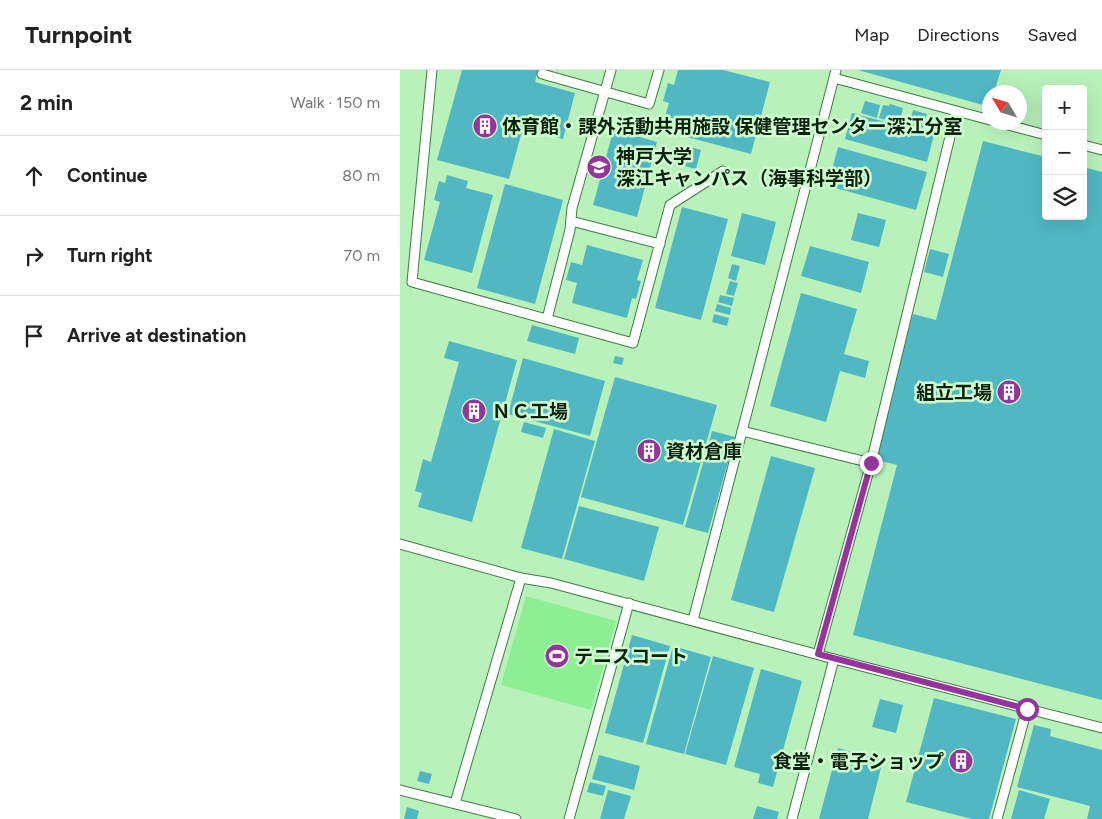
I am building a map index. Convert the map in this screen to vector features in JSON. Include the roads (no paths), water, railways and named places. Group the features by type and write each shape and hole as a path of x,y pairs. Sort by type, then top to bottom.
{"lane":[{"path":"432,70 412,282 632,343 670,206 723,171"},
{"path":"547,319 570,230 572,208 611,70"},
{"path":"542,74 649,104 659,70"},
{"path":"693,620 835,74 956,112 982,118"},
{"path":"818,654 871,463 956,112"},
{"path":"1027,130 1042,134"},
{"path":"1087,146 1102,150"},
{"path":"571,221 660,244"},
{"path":"742,431 871,463"},
{"path":"400,544 521,578 552,582 1102,728"},
{"path":"455,803 521,578"},
{"path":"569,819 628,603"},
{"path":"792,819 834,658"},
{"path":"997,819 1027,709"},
{"path":"400,790 516,819"}],"place":[{"name":"体育館・課外活動共用施設 保健管理センター深江分室","path":"485,126"},
{"name":"神戸大学 深江キャンパス（海事科学部）","path":"599,167"},
{"name":"組立工場","path":"1009,392"},
{"name":"ＮＣ工場","path":"474,411"},
{"name":"資材倉庫","path":"649,451"},
{"name":"テニスコート","path":"557,656"},
{"name":"食堂・電子ショップ","path":"961,761"}]}
